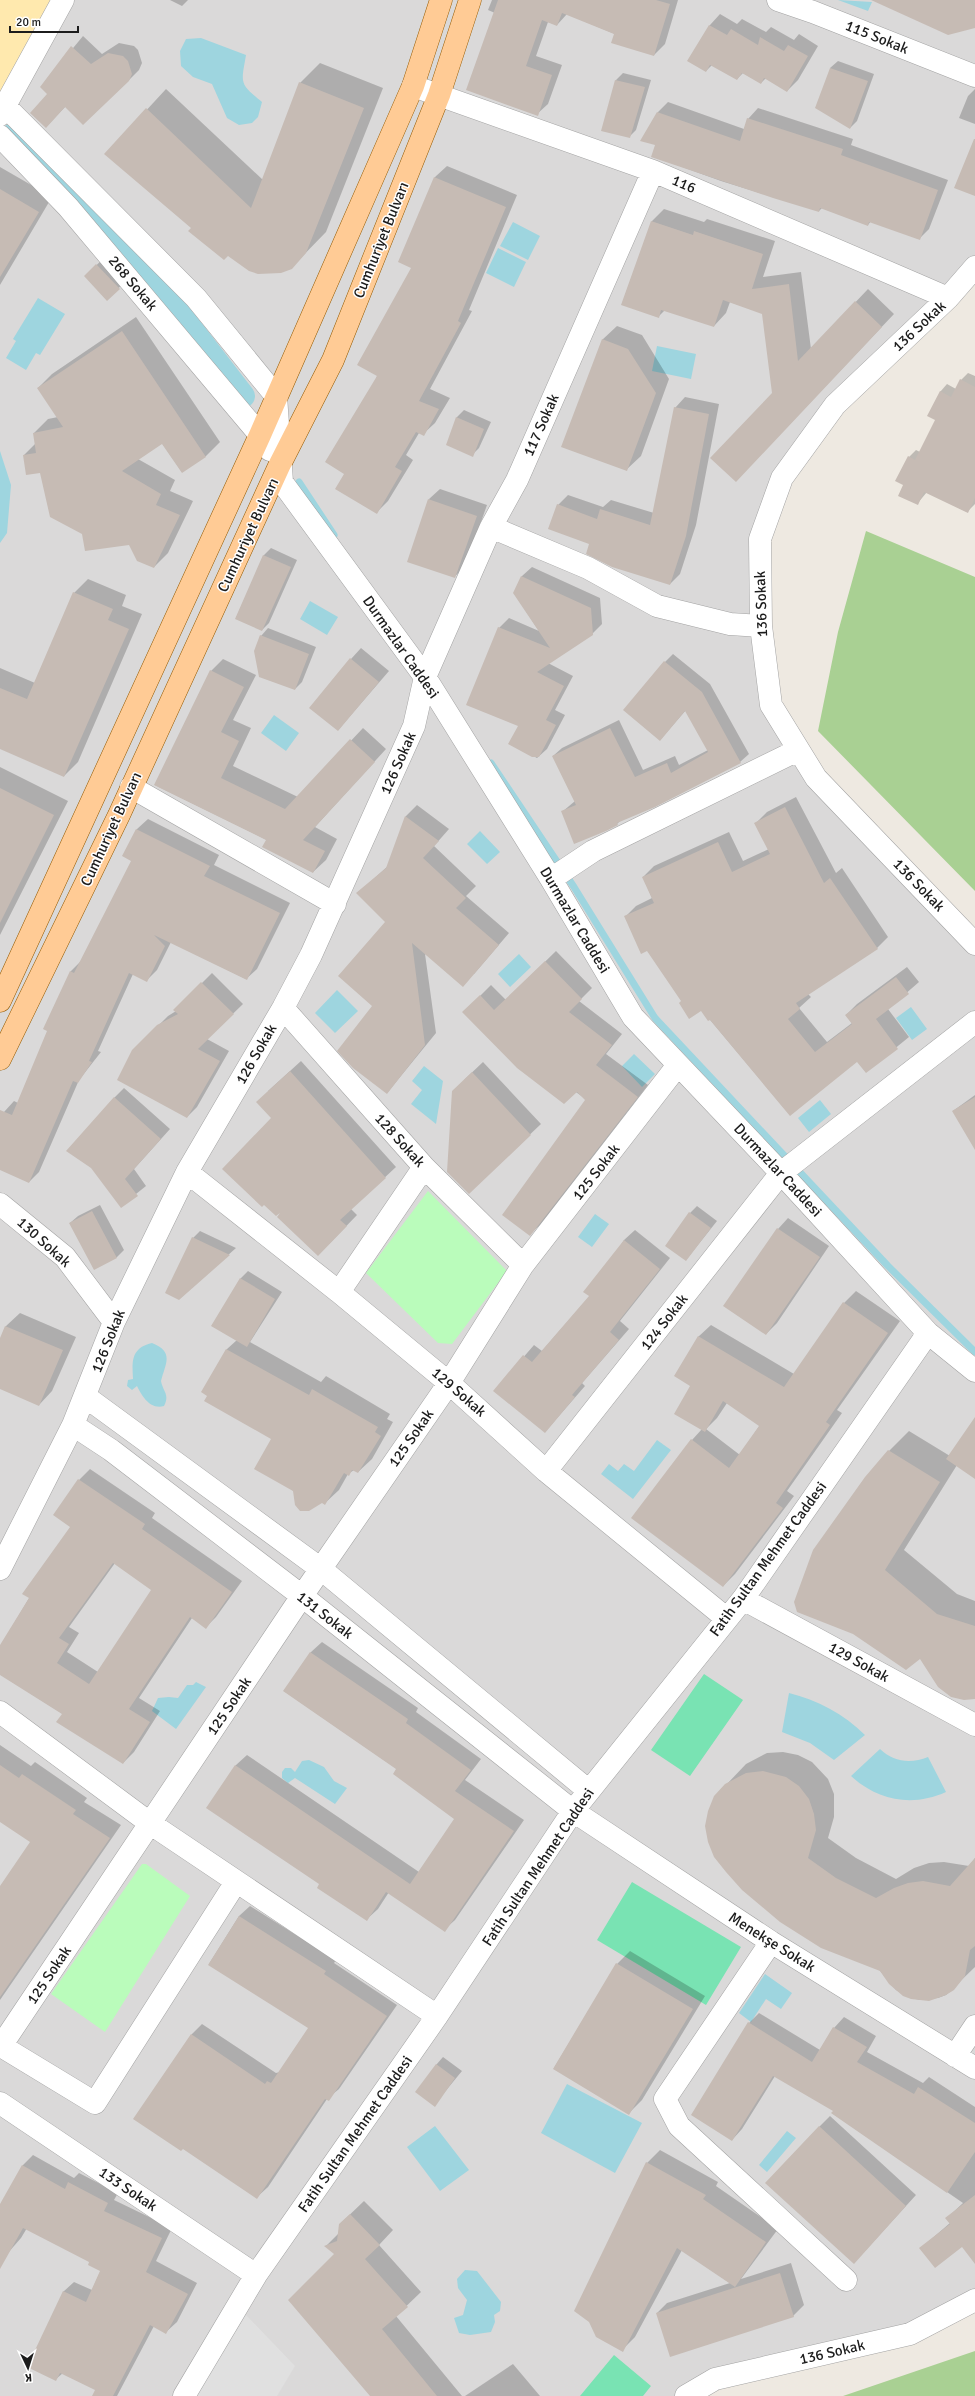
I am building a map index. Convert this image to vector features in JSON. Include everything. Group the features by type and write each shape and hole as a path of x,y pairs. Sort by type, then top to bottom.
{"main road":[{"name":"Cumhuriyet Bulvarı","path":"0,1000 260,435 413,86 441,0"},
{"name":"Cumhuriyet Bulvarı","path":"0,1059 119,815 280,464 333,360 439,95 470,0"},
{"path":"91,805 119,815"}],"street":[{"path":"63,0 2,111 196,298 276,396"},
{"name":"115 Sokak","path":"778,0 815,6 975,76"},
{"name":"116","path":"413,86 653,171 948,298"},
{"name":"268 Sokak","path":"0,136 68,207 260,435 280,464"},
{"name":"117 Sokak","path":"425,677 491,527 517,480 653,171"},
{"name":"136 Sokak","path":"975,267 948,298 835,405 782,478 760,539 761,626 771,705 816,778 975,944"},
{"name":"Durmazlar Caddesi","path":"276,396 282,482 425,677 551,879 633,1017 781,1173 928,1333 975,1371"},
{"path":"491,527 588,568 657,606 730,624 761,626"},
{"name":"126 Sokak","path":"0,1569 73,1425 86,1397 114,1322 187,1172 283,1008 336,904 414,726 425,677"},
{"path":"551,879 593,851 798,750"},
{"path":"131,787 336,904"},
{"name":"128 Sokak","path":"283,1008 424,1167 523,1265"},
{"name":"124 Sokak","path":"546,1471 781,1173 975,1022"},
{"name":"125 Sokak","path":"236,1882 95,2103 1,2046 151,1824 302,1596 449,1383 523,1265 678,1065"},
{"path":"339,1292 424,1167"},
{"name":"129 Sokak","path":"187,1172 339,1292 449,1383 546,1471 726,1618"},
{"name":"130 Sokak","path":"0,1204 65,1257 114,1322"},
{"name":"Fatih Sultan Mehmet Caddesi","path":"184,2396 256,2274 437,2016 572,1811 726,1618 743,1599 928,1333"},
{"path":"86,1397 321,1569 589,1791"},
{"name":"131 Sokak","path":"73,1425 111,1450 302,1596 572,1811"},
{"name":"129 Sokak","path":"743,1599 975,1726"},
{"path":"0,1712 151,1824 437,2016"},
{"name":"Menekşe Sokak","path":"572,1811 771,1942 975,2068"},
{"path":"771,1942 665,2099 679,2126 846,2280"},
{"path":"955,2056 975,2026"},
{"name":"133 Sokak","path":"0,2104 256,2274"},
{"name":"136 Sokak","path":"686,2396 715,2379 910,2334 975,2300"}],"shaded area":[{"path":"0,0 975,0 975,267 835,405 760,539 771,705 816,778 975,944 975,2300 910,2334 686,2396 0,2396"},
{"path":"246,2315 295,2366 277,2396 196,2396"}],"green space":[{"path":"866,531 975,577 975,891 818,731 838,632"},
{"path":"428,1191 507,1271 452,1344 438,1343 366,1273"},
{"path":"704,1674 743,1700 690,1776 651,1750"},
{"path":"142,1864 146,1864 190,1896 105,2032 51,1994"},
{"path":"632,1882 741,1947 706,2005 597,1940"},
{"path":"975,2351 975,2396 843,2396"},
{"path":"614,2355 651,2386 643,2396 580,2396"}],"sand":[{"path":"0,0 63,0 0,115"}],"water":[{"path":"838,0 872,2 868,11"},
{"path":"201,38 246,55 243,72 244,82 249,91 262,102 258,117 252,123 239,125 227,118 212,84 193,77 181,66 180,51 186,39"},
{"path":"513,222 540,236 528,260 500,246"},
{"path":"498,248 526,262 514,287 486,273"},
{"path":"38,298 65,314 40,355 36,353 26,370 6,358 16,341 13,339"},
{"path":"657,346 696,354 691,379 652,371"},
{"path":"0,451 11,485 7,533 0,543"},
{"path":"310,601 338,617 327,635 300,619"},
{"path":"274,715 299,733 286,751 261,733"},
{"path":"480,831 500,852 487,864 467,844"},
{"path":"519,954 531,967 510,987 498,974"},
{"path":"337,990 358,1011 335,1033 315,1013"},
{"path":"911,1007 927,1029 912,1040 896,1018"},
{"path":"634,1054 655,1074 642,1087 622,1066"},
{"path":"424,1066 443,1081 436,1124 411,1104 422,1090 412,1081"},
{"path":"820,1100 831,1114 809,1132 798,1118"},
{"path":"595,1214 609,1224 592,1247 578,1237"},
{"path":"152,1343 164,1350 167,1359 161,1381 166,1396 166,1402 164,1406 159,1407 147,1401 137,1386 132,1390 127,1386 128,1380 133,1379 133,1361 136,1352 145,1345"},
{"path":"657,1440 671,1450 633,1499 601,1474 609,1464 618,1471 624,1464 634,1471"},
{"path":"196,1682 206,1687 176,1729 152,1711 158,1698 178,1698 187,1685 193,1685"},
{"path":"789,1693 830,1709 857,1727 865,1735 834,1760 810,1743 782,1732"},
{"path":"880,1749 891,1757 902,1760 915,1761 928,1757 946,1792 934,1797 921,1799 896,1799 884,1796 861,1784 851,1776"},
{"path":"309,1760 324,1767 334,1781 347,1788 335,1804 295,1778 288,1783 282,1778 282,1772 285,1768 291,1768 295,1772 302,1761"},
{"path":"765,1974 792,1993 781,2009 766,1999 751,2022 739,2013"},
{"path":"567,2084 642,2123 615,2173 541,2133"},
{"path":"435,2126 469,2170 440,2191 407,2147"},
{"path":"787,2131 796,2138 767,2172 759,2165"},
{"path":"465,2270 477,2271 501,2302 500,2311 494,2315 495,2322 491,2332 470,2335 459,2333 454,2318 463,2315 467,2300 458,2288 457,2279"}],"building":[{"path":"498,0 656,0 670,4 654,56 611,43 614,34 562,13 557,26 542,20 526,66 552,75 538,116 466,90"},
{"path":"871,0 975,0 975,28 948,35"},
{"path":"709,25 727,35 731,29 758,45 760,37 784,51 788,45 808,56 787,92 764,78 761,84 742,73 737,80 710,65 706,72 687,61"},
{"path":"71,46 91,64 108,53 123,56 128,61 132,74 129,81 83,125 65,107 46,128 30,113 47,94 40,87"},
{"path":"830,68 868,81 850,129 815,108"},
{"path":"615,80 645,87 630,138 601,131"},
{"path":"299,82 364,108 306,253 292,269 281,273 258,274 249,271 228,256 224,260 188,231 191,228 104,154 146,108 251,208"},
{"path":"657,112 740,141 747,118 843,149 841,155 938,190 920,240 869,222 868,226 820,208 819,212 773,198 651,157 655,145 640,141"},
{"path":"975,139 975,196 954,188"},
{"path":"434,177 506,207 458,321 461,323 419,401 439,409 424,436 416,432 395,467 402,471 377,514 335,489 344,474 325,462 377,376 357,365 411,268 398,262"},
{"path":"0,189 39,212 0,277"},
{"path":"651,221 693,235 694,231 763,254 752,289 789,284 798,361 855,301 882,327 736,482 710,458 772,393 762,314 723,300 714,327 661,310 659,318 621,305"},
{"path":"96,264 120,289 107,301 84,276"},
{"path":"122,331 206,457 182,473 162,444 122,471 161,494 156,505 180,515 154,568 137,561 129,545 85,551 82,534 50,517 40,473 26,475 23,455 36,453 33,433 63,427 37,388"},
{"path":"602,339 628,349 656,393 627,471 561,447"},
{"path":"960,379 975,387 975,498 968,513 924,492 918,505 898,496 903,485 895,481 908,456 915,460 935,420 927,416 940,391 951,397"},
{"path":"674,407 709,414 686,536 670,585 612,567 586,554 589,544 548,529 557,504 597,519 600,509 650,525"},
{"path":"456,417 484,429 473,457 446,445"},
{"path":"428,499 477,516 455,578 407,562"},
{"path":"263,555 291,567 262,631 235,619"},
{"path":"521,576 591,608 593,635 537,672 564,686 546,720 556,725 539,757 532,757 508,744 518,726 466,705 498,627 550,648 513,593"},
{"path":"73,592 113,609 108,620 129,629 64,777 0,749 0,688 27,699"},
{"path":"260,635 309,654 295,690 259,677 254,651"},
{"path":"350,658 379,682 338,731 309,708"},
{"path":"664,661 702,692 741,763 655,807 617,823 618,825 606,831 574,844 561,811 576,805 552,756 610,728 635,777 667,763 671,773 708,752 685,711 660,741 623,710"},
{"path":"210,670 244,687 221,732 239,741 221,778 285,809 350,739 375,762 303,840 325,851 313,873 262,847 266,840 154,785"},
{"path":"0,788 54,815 0,923"},
{"path":"785,807 824,883 830,878 878,949 796,1003 800,1009 788,1019 815,1052 852,1024 845,1015 896,977 909,994 876,1019 898,1049 866,1073 857,1062 790,1116 701,1011 689,1019 679,1003 681,1001 647,951 641,954 624,916 654,903 642,877 718,842 732,872 770,854 754,823"},
{"path":"405,816 439,841 423,858 466,898 456,908 499,945 463,987 412,943 425,1045 387,1094 353,1068 337,1051 372,1006 338,976 385,922 356,893 386,868"},
{"path":"136,829 210,866 204,876 280,913 247,980 154,935 165,946 147,982 129,973 89,1061 92,1062 78,1083 73,1081 29,1183 0,1170 0,1110 12,1115 47,1031 43,1029 70,971 74,973 131,861 122,856"},
{"path":"545,961 582,999 569,1012 612,1045 596,1065 638,1097 530,1236 502,1215 585,1100 577,1092 564,1104 517,1068 462,1012 480,995 494,1010"},
{"path":"201,982 234,1014 198,1049 220,1061 187,1118 117,1080 132,1050 157,1025 178,1014 173,1010"},
{"path":"290,1071 386,1178 340,1220 347,1226 318,1256 277,1217 280,1213 276,1216 264,1205 262,1207 222,1169 271,1118 256,1102"},
{"path":"472,1072 531,1135 469,1194 447,1172 452,1091"},
{"path":"114,1097 161,1139 125,1179 138,1196 121,1208 91,1168 66,1151"},
{"path":"975,1097 975,1150 952,1111"},
{"path":"92,1211 117,1258 94,1270 69,1223"},
{"path":"689,1212 711,1228 686,1261 665,1246"},
{"path":"777,1228 820,1257 766,1335 723,1306"},
{"path":"192,1237 230,1255 179,1300 165,1293"},
{"path":"624,1240 660,1269 610,1332 619,1340 572,1395 575,1397 545,1433 493,1391 523,1355 532,1362 589,1296 583,1292"},
{"path":"240,1278 275,1299 247,1347 211,1326"},
{"path":"843,1302 888,1333 826,1422 830,1425 776,1503 783,1508 723,1587 631,1518 691,1439 729,1468 759,1426 723,1401 705,1432 674,1414 690,1386 674,1376 698,1336 784,1387"},
{"path":"5,1326 63,1350 39,1406 0,1389 0,1338"},
{"path":"226,1349 309,1395 312,1389 378,1427 375,1432 381,1436 358,1473 352,1470 349,1476 344,1473 325,1505 322,1503 309,1511 300,1511 295,1505 293,1491 254,1469 271,1439 204,1401 207,1396 201,1392"},
{"path":"975,1417 975,1479 946,1459"},
{"path":"888,1450 940,1482 885,1570 937,1614 975,1626 975,1699 964,1700 951,1697 938,1687 920,1659 906,1670 853,1634 797,1612 794,1602 813,1550 865,1477"},
{"path":"78,1479 145,1524 142,1529 232,1592 206,1629 190,1617 129,1709 150,1722 123,1764 56,1722 62,1714 0,1675 0,1645 29,1598 22,1594 70,1527 53,1515","holes":["113,1563 151,1590 89,1684 57,1663 69,1644 59,1638"]},
{"path":"310,1652 408,1719 406,1723 471,1770 455,1791 514,1831 445,1932 386,1892 367,1921 317,1888 319,1884 206,1808 235,1765 410,1884 454,1819 393,1774 396,1769 283,1691"},
{"path":"0,1765 19,1778 22,1774 76,1810 73,1814 110,1838 0,1997 0,1886 30,1842 0,1822"},
{"path":"763,1771 786,1777 799,1786 809,1799 814,1814 816,1830 808,1858 836,1878 876,1898 894,1888 908,1883 923,1881 950,1886 975,1858 975,1946 970,1950 965,1976 954,1990 946,1995 929,2001 911,1999 903,1996 889,1984 880,1971 821,1948 780,1922 742,1890 726,1872 714,1857 708,1842 705,1826 708,1811 714,1796 725,1784 746,1773"},
{"path":"239,1916 326,1971 324,1974 387,2016 329,2101 325,2099 257,2199 183,2149 181,2151 133,2119 191,2034 265,2084 267,2081 271,2083 308,2028 208,1965"},
{"path":"616,1963 693,2009 629,2115 553,2069"},
{"path":"748,2022 812,2062 833,2027 867,2047 857,2062 914,2094 918,2087 975,2123 975,2152 947,2193 831,2113 833,2111 773,2076 732,2141 691,2115"},
{"path":"436,2064 455,2078 435,2107 415,2092"},
{"path":"819,2126 906,2206 854,2264 765,2183"},
{"path":"646,2162 706,2195 703,2199 766,2242 735,2287 677,2248 623,2352 596,2337 589,2322 574,2311"},
{"path":"22,2165 65,2189 68,2182 108,2203 104,2211 162,2238 146,2272 188,2294 166,2334 150,2325 113,2396 92,2396 95,2390 60,2373 56,2381 27,2367 63,2291 86,2302 100,2271 88,2265 89,2262 23,2228 0,2269 0,2204"},
{"path":"975,2195 975,2264 962,2247 935,2268 919,2248 950,2224 945,2218"},
{"path":"350,2214 380,2245 365,2259 408,2307 382,2329 437,2396 370,2396 288,2300 334,2254 324,2246 337,2241 339,2224"},
{"path":"780,2273 794,2317 670,2357 656,2313"}],"waterway":[{"path":"13,135 131,251 243,396"},
{"path":"299,482 334,535"},
{"path":"491,763 574,887 655,1018 888,1266 975,1352"}]}
